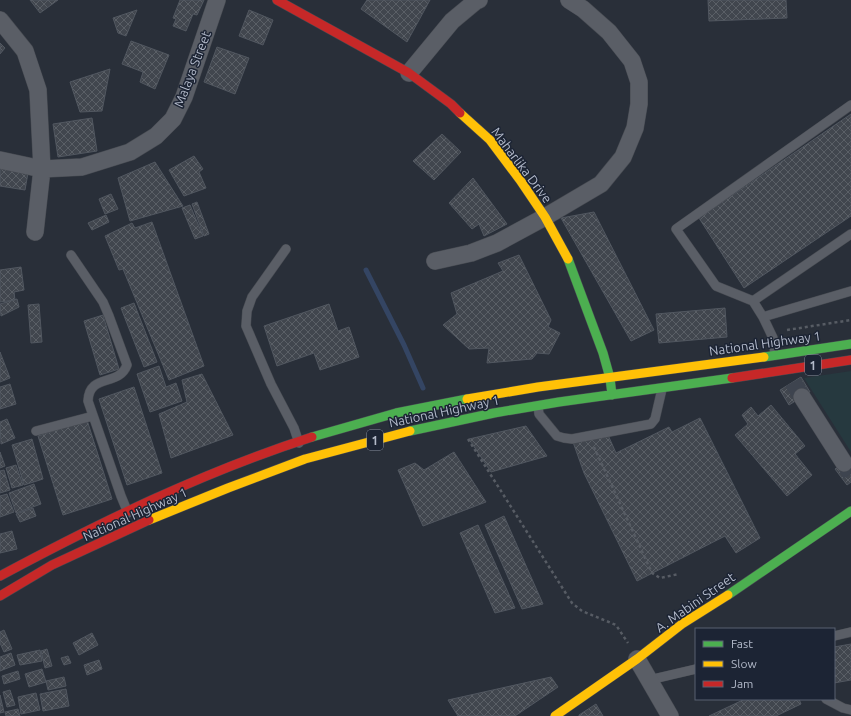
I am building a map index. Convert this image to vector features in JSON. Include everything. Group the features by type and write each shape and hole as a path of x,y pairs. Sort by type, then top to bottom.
{"main road":[{"name":"Maharlika Drive","path":"277,0 409,73 451,104 490,140 545,216 570,262 601,346 610,378 612,395"},
{"name":"National Highway 1","path":"0,576 45,551 127,510 213,474 298,441 343,427 458,400 535,387 659,372 851,344"},
{"name":"National Highway 1","path":"0,596 52,565 133,527 228,488 305,459 406,432 460,420 612,395 786,374 851,360"},
{"name":"A. Mabini Street","path":"555,716 637,659 682,624 851,511"}],"street":[{"name":"Malaya Street","path":"0,160 42,169 82,166 130,152 156,136 173,119 184,98 218,0"},
{"path":"409,73 452,21 479,0"},
{"path":"435,261 471,253 497,243 601,184 623,157 635,128 639,104 639,82 632,61 609,32 584,8 569,0"},
{"path":"0,20 25,51 38,90 42,169 35,232"},
{"path":"802,397 844,463"},
{"path":"637,659 670,716"}],"lane":[{"path":"786,374 775,355 773,338 763,317 753,302 716,286 676,229 851,105"},
{"path":"753,302 851,234"},
{"path":"286,249 252,297 247,311 246,326 271,384 294,428 305,459"},
{"path":"71,255 103,302 127,365 125,370 120,375 92,387 88,392 88,401 133,527"},
{"path":"763,317 851,291"},
{"path":"535,387 539,414 557,436 572,439 651,424 655,419 662,388 659,372"},
{"path":"36,431 93,416"},
{"path":"835,636 851,632"},
{"path":"649,680 695,669"},
{"path":"828,700 843,708 851,710"}],"path":[{"path":"787,330 851,320"},
{"path":"460,420 468,440 572,603 582,610 616,625 637,659"},
{"path":"593,446 652,573 660,578 679,574"}],"shaded area":[{"path":"851,371 851,452 804,378"}],"building":[{"path":"30,0 58,0 40,13"},
{"path":"180,0 204,0 197,15 193,14 186,31 173,26 176,19 173,18"},
{"path":"367,0 430,0 407,42 361,9"},
{"path":"708,0 786,0 787,18 709,21"},
{"path":"137,10 126,36 118,33 113,18"},
{"path":"249,10 273,20 263,45 239,36"},
{"path":"131,41 169,55 155,89 140,82 143,72 122,64"},
{"path":"0,43 5,48 0,54"},
{"path":"217,47 249,58 235,94 204,82"},
{"path":"110,69 102,111 80,112 70,82"},
{"path":"851,114 851,216 744,288 699,218"},
{"path":"92,118 97,151 58,157 53,124"},
{"path":"442,134 461,152 434,180 413,161"},
{"path":"194,156 203,169 199,172 206,188 184,196 169,170"},
{"path":"155,162 183,206 130,221 118,178"},
{"path":"0,168 28,173 25,190 0,186"},
{"path":"473,178 507,224 484,236 479,224 472,229 449,203"},
{"path":"111,194 118,209 105,214 99,199"},
{"path":"197,202 209,234 204,236 192,204"},
{"path":"190,205 203,236 195,239 182,208"},
{"path":"594,212 654,330 631,341 561,218"},
{"path":"106,215 109,222 92,230 88,223"},
{"path":"152,222 204,366 169,380 123,269 119,270 105,236 132,223 135,228"},
{"path":"519,255 551,320 548,327 560,333 549,354 537,353 532,359 487,363 489,348 469,349 443,325 457,314 451,293 503,271 498,263"},
{"path":"21,267 24,290 14,292 15,300 0,302 0,270"},
{"path":"17,299 19,307 1,316 0,304"},
{"path":"134,303 157,362 144,367 121,308"},
{"path":"39,304 42,342 31,343 28,305"},
{"path":"329,304 338,331 349,327 359,357 320,370 314,353 277,366 264,326"},
{"path":"725,308 727,337 659,343 656,314"},
{"path":"103,315 119,369 100,375 84,321"},
{"path":"0,352 10,378 0,382"},
{"path":"159,366 166,387 176,383 182,401 150,412 137,374"},
{"path":"202,374 233,435 171,458 159,414 187,402 182,380"},
{"path":"801,377 810,392 789,405 780,390"},
{"path":"10,384 16,404 0,409 0,387"},
{"path":"134,387 162,473 127,485 99,399"},
{"path":"771,405 805,446 795,454 812,475 787,496 735,435 748,424 742,415 751,407 758,416"},
{"path":"700,418 760,538 736,553 725,536 637,581 584,473 573,442 608,435 616,453 669,427 672,432"},
{"path":"7,419 15,438 1,444 0,422"},
{"path":"87,420 112,499 63,515 38,436"},
{"path":"526,426 547,456 491,472 469,439"},
{"path":"32,439 43,479 24,485 12,445"},
{"path":"0,452 5,466 0,468"},
{"path":"454,452 486,502 423,526 398,470 415,463 424,470"},
{"path":"851,458 851,482 847,485 835,469"},
{"path":"16,465 23,485 12,488 6,468"},
{"path":"4,470 10,490 0,493 0,471"},
{"path":"34,484 41,504 16,513 9,493"},
{"path":"7,494 14,512 0,517 0,496"},
{"path":"33,508 36,516 20,522 16,514"},
{"path":"504,516 543,604 522,609 485,525"},
{"path":"478,525 515,608 495,613 460,533"},
{"path":"12,531 17,549 0,553 0,534"},
{"path":"4,630 12,649 4,652 0,643 0,632"},
{"path":"92,633 98,645 79,655 73,643"},
{"path":"851,644 851,680 835,683 835,647"},
{"path":"47,649 52,666 45,668 41,651"},
{"path":"40,650 42,661 20,665 17,655"},
{"path":"11,653 15,665 0,671 0,657"},
{"path":"68,656 71,663 64,665 61,658"},
{"path":"99,660 102,669 87,675 84,665"},
{"path":"42,669 46,682 29,687 25,674"},
{"path":"18,671 20,679 4,684 2,676"},
{"path":"64,677 66,686 48,690 46,681"},
{"path":"551,677 558,687 515,716 458,716 448,700"},
{"path":"66,689 69,706 43,711 40,694"},
{"path":"10,690 15,705 7,707 3,692"},
{"path":"36,693 40,710 21,714 18,697"},
{"path":"0,695 4,712 0,713"},
{"path":"743,700 799,700 801,704 776,716 709,716"},
{"path":"596,704 603,716 579,716 579,715"},
{"path":"18,709 20,716 6,716 5,712"}],"waterway":[{"path":"366,270 404,345 423,388"}],"tunnel":[{"path":"793,382 802,397"},
{"path":"844,463 851,474"}],"traffic: fast":[{"path":"568,259 603,353 610,378 612,395"},
{"path":"764,357 851,344"},
{"path":"410,431 494,413 559,402 732,378"},
{"path":"312,437 396,413 467,399"},
{"path":"728,595 851,511"}],"traffic: slow":[{"path":"460,113 490,140 520,180 545,217 568,259"},
{"path":"467,399 538,387 764,357"},
{"path":"149,520 305,459 410,431"},
{"path":"555,716 637,659 682,624 728,595"}],"traffic: jam":[{"path":"277,0 409,73 451,104 460,113"},
{"path":"732,378 851,360"},
{"path":"0,576 76,536 153,499 231,466 312,437"},
{"path":"0,596 52,565 149,520"}]}
